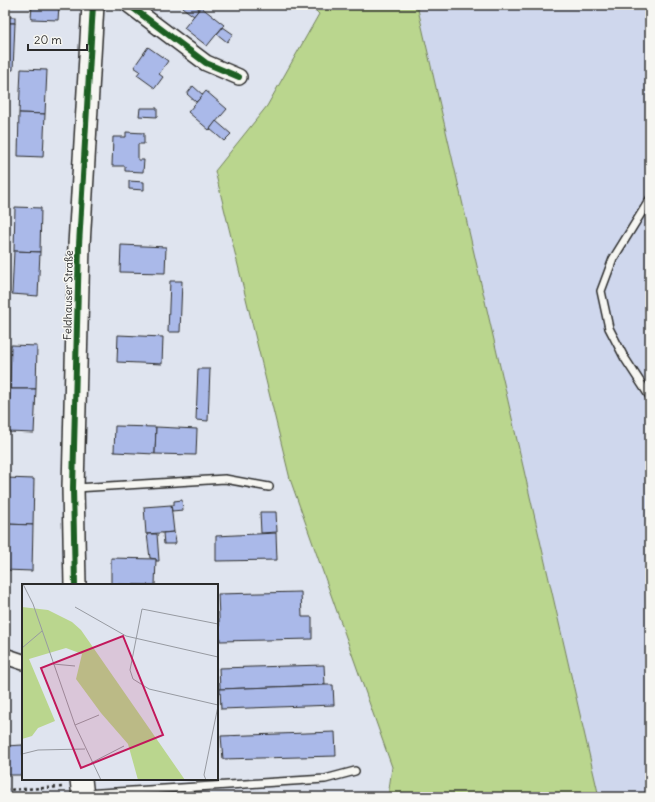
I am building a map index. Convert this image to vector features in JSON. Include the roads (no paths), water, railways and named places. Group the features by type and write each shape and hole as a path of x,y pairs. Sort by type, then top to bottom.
{"street":[{"name":"Feldhauser Straße","path":"75,584 73,488 79,245 93,5"},
{"path":"129,5 206,63 239,77"},
{"path":"5,656 22,662"}],"lane":[{"path":"650,199 613,259 601,290 609,328 624,357 650,397"},
{"path":"73,488 225,479 269,487"},
{"path":"82,789 325,779 355,771"}]}
